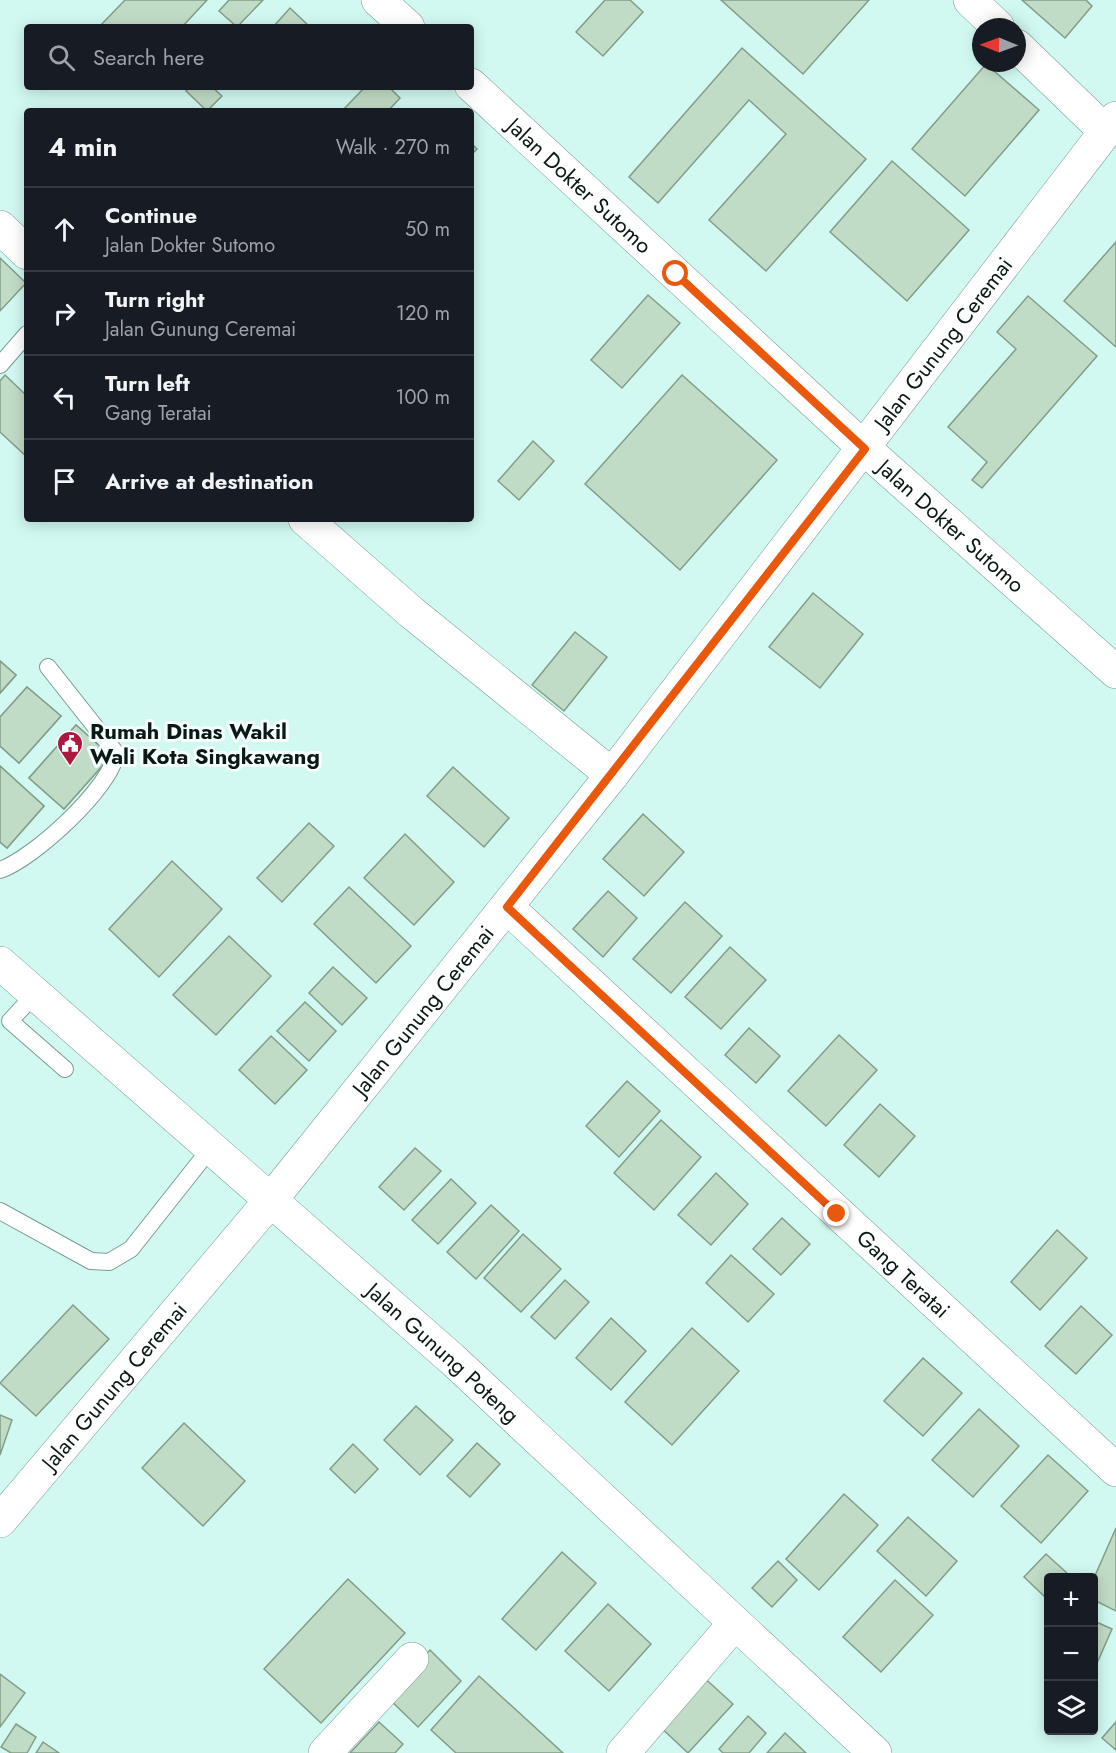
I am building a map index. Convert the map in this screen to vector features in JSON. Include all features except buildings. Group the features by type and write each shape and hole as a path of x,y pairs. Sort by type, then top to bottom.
{"street":[{"path":"378,0 405,24"},
{"path":"970,0 989,18"},
{"path":"1026,54 1110,125"},
{"name":"Jalan Dokter Sutomo","path":"474,88 865,449 1116,672"},
{"name":"Jalan Gunung Ceremai","path":"0,1521 270,1201 612,775 865,449 1110,125"},
{"path":"0,227 24,250"},
{"path":"308,522 411,612 612,775"},
{"name":"Gang Teratai","path":"507,907 1116,1470"},
{"name":"Jalan Gunung Poteng","path":"0,963 452,1359 875,1753"},
{"path":"623,1753 735,1623"},
{"path":"325,1753 412,1659"}],"lane":[{"path":"0,364 24,337"},
{"path":"0,870 16,865 50,839 108,776 115,764 116,753 48,667"},
{"path":"35,994 5,1017 65,1070"},
{"path":"0,1211 91,1261 108,1262 131,1249 210,1149"}],"place":[{"name":"Rumah Dinas Wakil Wali Kota Singkawang","path":"70,767"}],"route":[{"path":"676,274 865,449 507,907 837,1214"}]}
